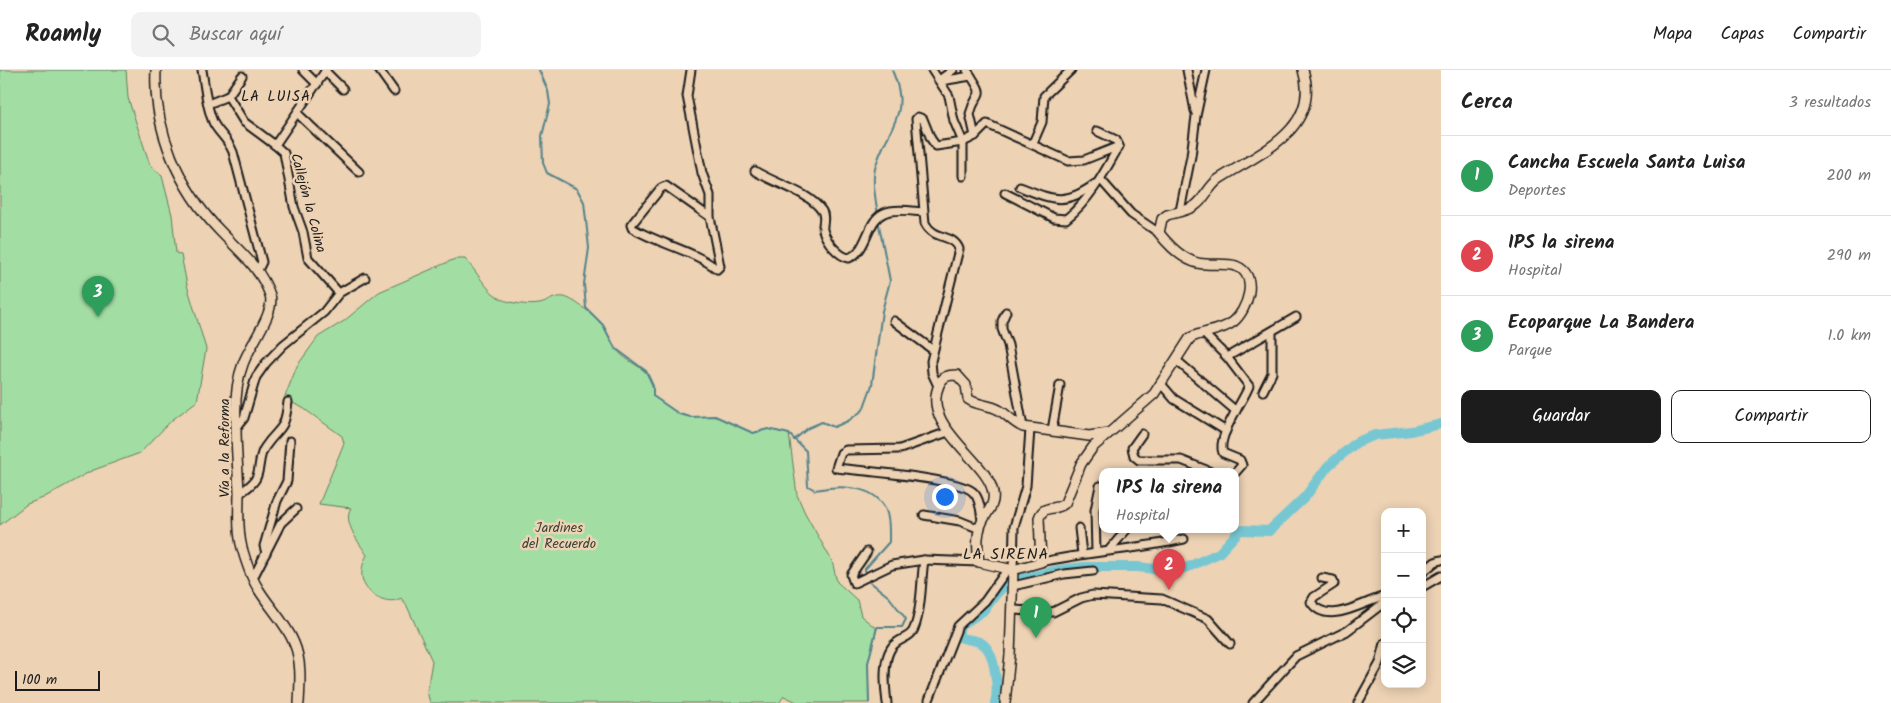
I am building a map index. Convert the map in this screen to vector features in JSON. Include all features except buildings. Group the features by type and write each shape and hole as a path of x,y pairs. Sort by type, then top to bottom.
{"street":[{"name":"Vía a la Reforma","path":"156,70 163,131 174,162 193,198 206,215 258,270 270,296 272,305 242,364 236,428 242,546 259,590 274,608 295,644 299,660 299,703"},
{"path":"202,70 208,104 216,128 228,140 233,152 262,262 258,270"},
{"path":"303,70 317,84"},
{"path":"325,70 343,89"},
{"name":"Callejón la Colina","path":"325,70 298,114 275,145 284,153 294,207 303,232 308,258 339,293"},
{"path":"379,70 394,91"},
{"path":"691,70 687,96 702,173 710,195 710,217 720,266 717,269 703,258 651,239 632,228 631,225 661,188 666,186 710,217"},
{"path":"932,70 949,96 954,121 963,142 964,176"},
{"path":"940,80 953,70"},
{"path":"1033,143 1044,115 1044,96 1071,70"},
{"path":"1187,70 1196,116"},
{"path":"1180,211 1206,70"},
{"path":"1159,233 1162,219 1167,215 1197,204 1209,188 1218,180 1262,155 1281,141 1302,112 1306,93 1303,70"},
{"path":"940,80 969,73 980,89 980,95 970,114 975,136"},
{"path":"208,104 228,96 242,76"},
{"path":"228,96 244,122 275,145"},
{"path":"298,114 359,172"},
{"path":"938,386 932,373 932,350 940,330 947,292 959,249 952,240 933,234 929,230 923,212 916,119 918,117 923,119 936,146 963,142 975,136 985,125 990,124 1033,143 1060,159 1077,162 1118,146"},
{"path":"1005,193 1054,218 1066,219 1078,209 1101,180 1118,146 1116,140 1097,131"},
{"path":"755,171 766,178 792,188 818,208 824,216 823,229 825,234 843,257 849,258 854,256 884,213 923,212"},
{"path":"1020,187 1049,198 1070,198 1082,193 1101,180"},
{"path":"1041,562 1039,518 1041,511 1046,508 1060,507 1065,503 1081,464 1093,447 1162,385 1190,338 1224,328 1235,321 1248,300 1247,277 1236,266 1202,264 1188,260 1166,242 1159,233 1131,214 1101,180"},
{"path":"236,428 244,418 256,376 266,363 283,345 324,312 339,293 365,278"},
{"path":"1005,703 1012,610 1013,587 1011,572 1014,526 1026,486 1026,428 1008,345 1002,329 1002,321 1006,312"},
{"path":"1227,357 1296,317"},
{"path":"894,321 932,350"},
{"path":"1263,391 1272,372 1272,332"},
{"path":"1203,333 1227,357 1249,386 1226,431 1221,448 1222,453 1240,460 1242,465 1239,468"},
{"path":"1176,360 1236,411"},
{"path":"981,525 993,504 994,494 991,484 948,432 936,403 938,386 943,378 949,375 957,375 966,385 968,399 974,403 999,410 1013,422 1026,428 1089,436 1109,433"},
{"path":"1052,430 1060,385"},
{"path":"1162,385 1174,399 1226,431"},
{"path":"239,494 252,484 257,476 260,459 265,447 283,427 288,402"},
{"path":"948,432 900,449 846,450 841,453 836,468 887,472 967,488 978,498 981,525 977,545 979,562"},
{"path":"1142,434 1132,448 1134,456 1139,460 1181,460 1202,468"},
{"path":"266,552 264,546 266,537 277,501 287,481 290,441"},
{"path":"1096,552 1095,510 1099,491"},
{"path":"253,578 281,523 296,509"},
{"path":"924,515 981,525"},
{"path":"1079,528 1082,554"},
{"path":"1110,549 1124,533"},
{"path":"929,700 958,626 1011,572 1041,562 1082,554 1110,549 1140,548 1184,539"},
{"path":"867,552 851,575 854,583 860,582 892,564 924,560 979,562 1011,572"},
{"path":"886,703 884,687 887,660 891,648 896,643 910,636 916,625 924,560"},
{"path":"1426,570 1435,562 1441,560"},
{"path":"1013,587 1064,574 1093,571"},
{"path":"1426,585 1441,576"},
{"path":"1322,578 1331,579 1334,584 1314,596 1311,602 1324,612 1339,612 1381,597"},
{"path":"1012,610 1053,612 1081,598 1093,595 1162,598 1208,619 1230,644"},
{"path":"1253,703 1296,656 1346,631 1381,605"},
{"path":"1358,703 1381,659"}],"green space":[{"path":"0,70 126,70 128,98 150,165 162,176 172,215 176,253 181,255 187,285 206,349 197,401 172,420 140,453 91,471 43,498 27,504 0,525"},
{"name":"Jardines del Recuerdo","path":"455,259 465,259 486,286 501,299 520,304 535,305 554,298 564,297 578,304 596,317 603,325 614,346 622,355 646,372 652,386 653,396 679,414 691,417 715,416 753,433 768,429 789,434 797,495 805,513 832,561 837,582 857,600 861,616 877,629 868,663 869,703 799,703 784,696 779,703 430,703 427,691 432,661 406,604 401,598 391,601 379,598 365,586 362,571 367,555 350,525 349,513 351,508 319,504 344,443 342,436 303,408 284,399 297,366 318,337 344,321 379,292"}],"waterway":[{"path":"539,70 548,91 550,104 542,136 543,163 547,173 577,189 584,202 589,248 584,284 586,308 603,325 615,348 646,371 653,386 653,396 679,414 691,417 715,416 753,433 768,429 789,434 806,451 808,486 815,490 841,487 859,489 876,497 885,507 889,522 889,542 865,569 865,574"},
{"path":"878,216 874,190 876,165 899,110 898,85 892,70"},
{"path":"794,440 808,428 822,422 834,427 848,421 863,410 872,385 882,311 890,281 878,220"},
{"path":"1239,531 1269,531 1305,497 1328,466 1357,442 1375,435 1411,431 1441,424"},
{"path":"995,703 997,690 995,672 988,650 981,643 958,636 960,626 984,610 1006,584 1058,570 1085,567 1138,567 1171,571 1188,567 1219,553 1237,533"},
{"path":"869,581 889,597 906,619 902,627 877,627 868,663 869,703"}],"place":[{"name":"Ecoparque La Bandera","path":"98,317"},
{"name":"IPS la sirena","path":"1169,590"},
{"name":"Cancha Escuela Santa Luisa","path":"1036,638"}],"district":[{"name":"LA LUISA","path":"276,97"},
{"name":"LA SIRENA","path":"1006,554"}]}
